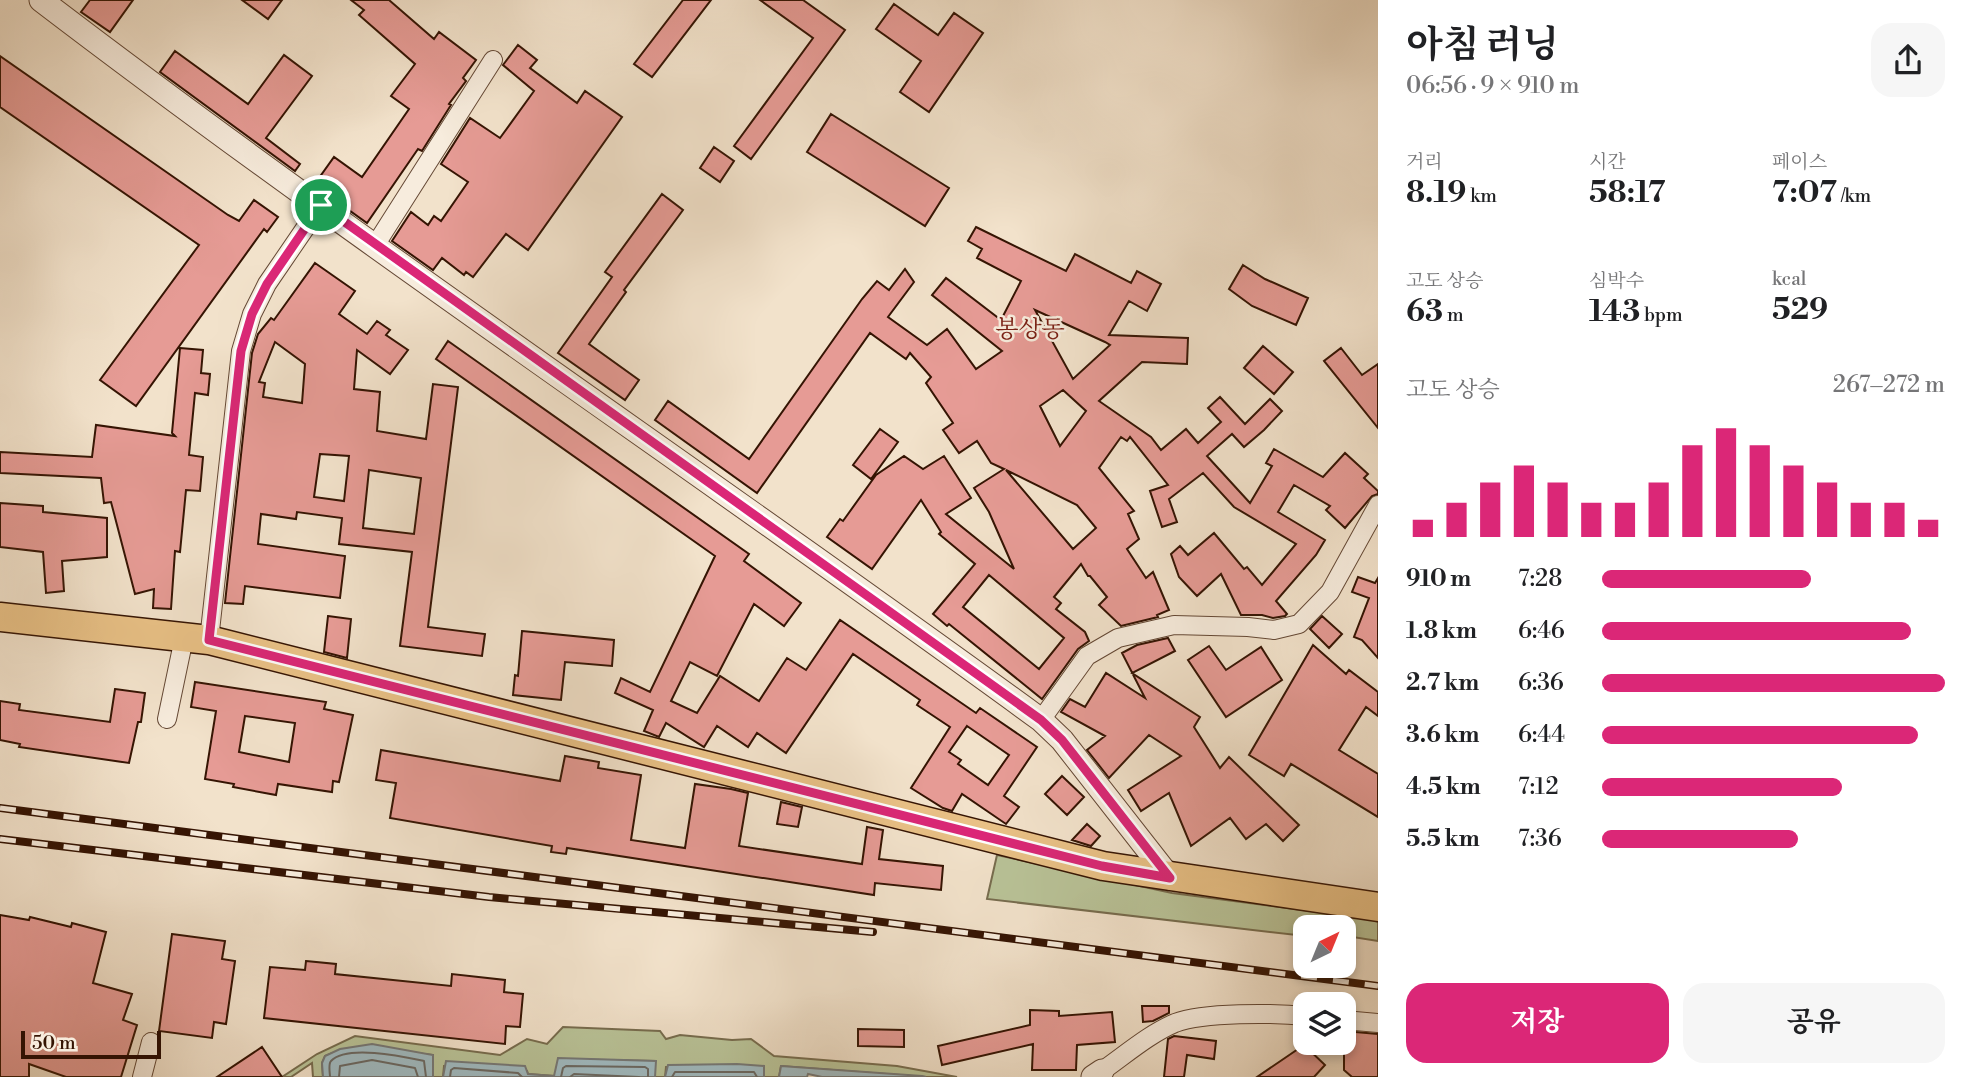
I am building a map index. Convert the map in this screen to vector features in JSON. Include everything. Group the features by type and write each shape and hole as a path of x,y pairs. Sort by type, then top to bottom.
{"main road":[{"path":"0,617 196,639 1089,863 1170,878 1378,907"}],"street":[{"path":"41,0 321,205 1041,720 1062,740 1170,878"},
{"path":"376,244 493,60"},
{"path":"167,719 196,639 241,351 252,314 267,284 321,205"},
{"path":"1041,720 1087,656 1118,638 1174,625 1274,630 1299,624 1330,592 1378,505"},
{"path":"1098,1074 1176,1023 1195,1018 1293,1015"},
{"path":"1356,1021 1378,1023"},
{"path":"142,1077 151,1042"}],"green space":[{"path":"997,855 1172,893 1340,915 1293,915 1293,935 987,899"},
{"path":"1356,917 1378,920 1378,941 1356,937"},
{"path":"563,1027 660,1031 666,1039 680,1035 751,1039 774,1056 897,1066 957,1077 781,1066 779,1077 764,1077 764,1066 666,1067 665,1077 655,1077 655,1061 559,1059 555,1076 528,1074 527,1071 444,1066 443,1077 433,1077 433,1055 365,1048 338,1051 325,1056 322,1063 323,1077 313,1077 312,1063 291,1077 282,1077 317,1054 355,1036 500,1055 527,1039 547,1044"}],"water":[{"path":"372,1044 433,1055 433,1077 323,1077 322,1063 325,1056 340,1049"},
{"path":"558,1058 656,1061 655,1077 443,1077 446,1061 525,1066 528,1074 554,1076"},
{"path":"668,1065 764,1066 764,1077 665,1077"},
{"path":"781,1066 926,1077 822,1077 808,1074 807,1077 779,1077"}],"building":[{"path":"90,0 133,0 110,32 81,12"},
{"path":"242,0 282,0 268,19"},
{"path":"351,0 389,0 434,39 439,32 476,60 463,78 466,81 449,104 451,105 422,151 418,149 367,223 314,185 334,157 362,177 409,109 391,96 415,64 359,15 364,10"},
{"path":"683,0 711,0 652,77 634,64"},
{"path":"760,0 803,0 845,30 751,159 734,146 813,38"},
{"path":"894,4 938,35 954,13 983,33 929,112 900,92 921,61 876,29"},
{"path":"518,45 537,60 530,68 577,103 585,91 622,117 528,250 506,234 473,277 466,272 464,275 442,258 433,270 392,241 411,212 428,225 434,216 441,221 468,182 441,164 470,118 500,138 534,91 503,65"},
{"path":"175,51 248,104 284,55 312,76 266,138 300,164 295,171 160,72"},
{"path":"0,56 228,215 239,221 254,200 278,217 267,232 264,229 136,406 100,380 199,245 0,107"},
{"path":"831,114 949,188 925,226 807,152"},
{"path":"714,147 734,161 720,182 700,168"},
{"path":"662,194 683,210 624,290 626,292 589,344 639,380 625,400 558,353 612,277 605,272"},
{"path":"976,227 1066,271 1075,254 1131,283 1137,271 1161,284 1147,311 1129,301 1109,335 1188,338 1187,364 1142,362 1099,401 1151,437 1161,450 1186,429 1198,443 1221,422 1208,408 1220,397 1245,424 1270,399 1282,411 1264,430 1244,447 1232,434 1207,456 1250,503 1272,466 1266,463 1274,449 1323,477 1345,453 1368,474 1364,478 1378,494 1372,496 1345,528 1326,510 1330,506 1294,485 1278,512 1325,540 1316,555 1276,601 1287,614 1285,616 1273,618 1241,615 1221,574 1197,596 1179,577 1171,554 1180,546 1188,555 1214,533 1244,569 1247,567 1262,585 1296,544 1234,507 1203,473 1169,499 1177,522 1162,527 1150,491 1168,485 1130,437 1127,441 1121,437 1099,468 1134,511 1128,514 1139,539 1127,549 1146,578 1153,572 1169,610 1157,615 1158,617 1121,626 1099,605 1107,597 1081,564 1054,597 1061,603 1056,609 1085,632 1089,641 1078,649 1042,699 933,614 975,564 939,534 941,532 921,500 872,569 827,537 840,519 843,521 876,475 904,456 923,469 944,456 971,498 946,514 1014,569 989,512 974,488 1004,469 991,463 977,441 959,453 943,430 953,423 926,383 931,377 910,353 906,359 870,333 757,493 655,420 668,401 749,459 862,299 877,281 889,290 905,269 914,282 888,317 927,345 947,329 976,369 1002,351 932,295 946,278 1001,320 1021,281 977,258 982,249 968,241","holes":["1035,310 1110,345 1073,379","1063,390 1086,411 1060,446 1040,406","1006,470 1077,505 1096,528 1073,549","989,575 1064,638 1039,669 963,607"]},
{"path":"315,263 355,291 339,314 367,334 377,321 390,330 386,335 408,350 390,374 357,350 354,389 380,392 377,431 426,439 433,384 458,387 428,627 485,634 482,656 400,646 412,552 339,544 342,518 297,512 296,519 261,514 258,544 345,556 340,598 245,586 243,604 225,603 252,353 258,334 271,318 274,320","holes":["275,342 305,364 302,403 263,397 265,383 259,382","320,454 349,456 344,501 314,497","369,470 421,478 414,534 363,528"]},
{"path":"1243,265 1265,279 1308,298 1296,325 1252,306 1229,289"},
{"path":"448,341 749,554 744,561 801,603 784,626 754,604 717,676 690,662 671,701 697,713 720,676 759,701 787,658 806,670 840,620 976,713 980,708 1037,747 1004,796 1019,807 1006,824 962,794 952,811 911,788 950,727 917,705 920,700 853,654 786,753 757,733 748,747 717,726 704,747 666,723 659,737 644,731 653,710 615,693 621,678 650,692 715,556 436,359","holes":["967,726 1009,755 988,785 958,764 961,760 949,752"]},
{"path":"1263,346 1293,372 1274,394 1244,368"},
{"path":"180,348 203,350 201,373 210,374 208,395 195,393 189,455 203,457 200,491 186,490 180,552 175,551 171,609 153,608 154,589 135,594 111,502 104,503 101,478 0,473 0,452 92,457 96,425 175,436 172,433"},
{"path":"1341,348 1362,375 1378,364 1378,428 1324,361"},
{"path":"880,429 898,442 871,479 853,465"},
{"path":"0,503 43,506 43,512 107,518 107,557 62,561 64,591 46,593 43,552 0,547"},
{"path":"1358,577 1375,583 1378,578 1378,658 1362,640 1354,637 1369,598 1352,592"},
{"path":"328,616 351,619 347,658 324,652"},
{"path":"1322,616 1342,634 1329,648 1310,629"},
{"path":"522,631 614,640 612,666 565,662 561,700 513,695 515,675 518,676"},
{"path":"1168,638 1175,651 1132,673 1122,653 1137,645"},
{"path":"1313,645 1346,674 1349,670 1378,692 1378,716 1366,707 1339,750 1378,774 1378,817 1291,764 1284,776 1249,755"},
{"path":"1209,646 1226,670 1261,647 1282,680 1226,717 1188,660"},
{"path":"1106,673 1145,698 1132,673 1200,717 1194,727 1220,768 1229,757 1299,825 1283,841 1266,824 1246,839 1230,818 1191,846 1169,793 1141,811 1128,790 1181,756 1149,735 1109,778 1087,750 1105,736 1061,712 1070,699 1085,707"},
{"path":"195,682 326,702 324,709 353,715 339,782 333,781 332,792 278,784 276,795 205,779 216,711 191,707","holes":["245,716 295,723 289,762 239,752"]},
{"path":"115,689 145,693 141,722 138,722 129,763 19,747 20,744 0,740 0,701 20,704 19,710 110,722"},
{"path":"381,750 560,781 565,756 599,762 598,768 641,775 631,840 685,848 695,784 748,793 739,846 862,864 867,827 883,830 879,859 943,866 941,890 875,883 874,895 567,848 566,854 551,852 552,846 390,818 396,783 376,780"},
{"path":"1062,776 1084,797 1067,815 1045,794"},
{"path":"781,802 802,807 798,827 777,824"},
{"path":"1087,824 1100,836 1091,846 1072,840"},
{"path":"0,915 29,920 30,917 71,927 72,923 106,932 93,983 132,994 123,1020 137,1025 121,1077 66,1077 29,1064 29,1077 0,1077"},
{"path":"172,934 225,941 222,959 235,961 226,1024 214,1022 212,1038 159,1031"},
{"path":"306,961 336,964 335,974 451,986 452,974 505,980 504,992 523,994 520,1027 506,1026 505,1044 264,1018 270,967 305,970"},
{"path":"1142,1006 1169,1006 1169,1013 1153,1021 1143,1022"},
{"path":"1030,1010 1059,1011 1059,1016 1112,1012 1115,1042 1077,1045 1076,1070 1032,1070 1033,1044 942,1065 938,1046 1030,1025"},
{"path":"858,1029 904,1030 904,1047 858,1046"},
{"path":"1356,1032 1378,1034 1378,1077 1352,1077 1344,1070 1344,1055 1356,1055"},
{"path":"1174,1036 1216,1041 1214,1059 1187,1055 1184,1077 1164,1077 1168,1039"},
{"path":"262,1047 282,1077 217,1077"},
{"path":"1293,1052 1293,1055 1314,1055 1325,1065 1314,1077 1257,1077"}],"railway":[{"path":"0,808 1378,986"},
{"path":"0,839 489,897 873,932"}],"district":[{"name":"봉상동","path":"1030,330"}],"route":[{"path":"321,205 1041,720 1062,740 1170,878 1102,866 209,640 241,351 252,314 267,284 321,205"}]}
